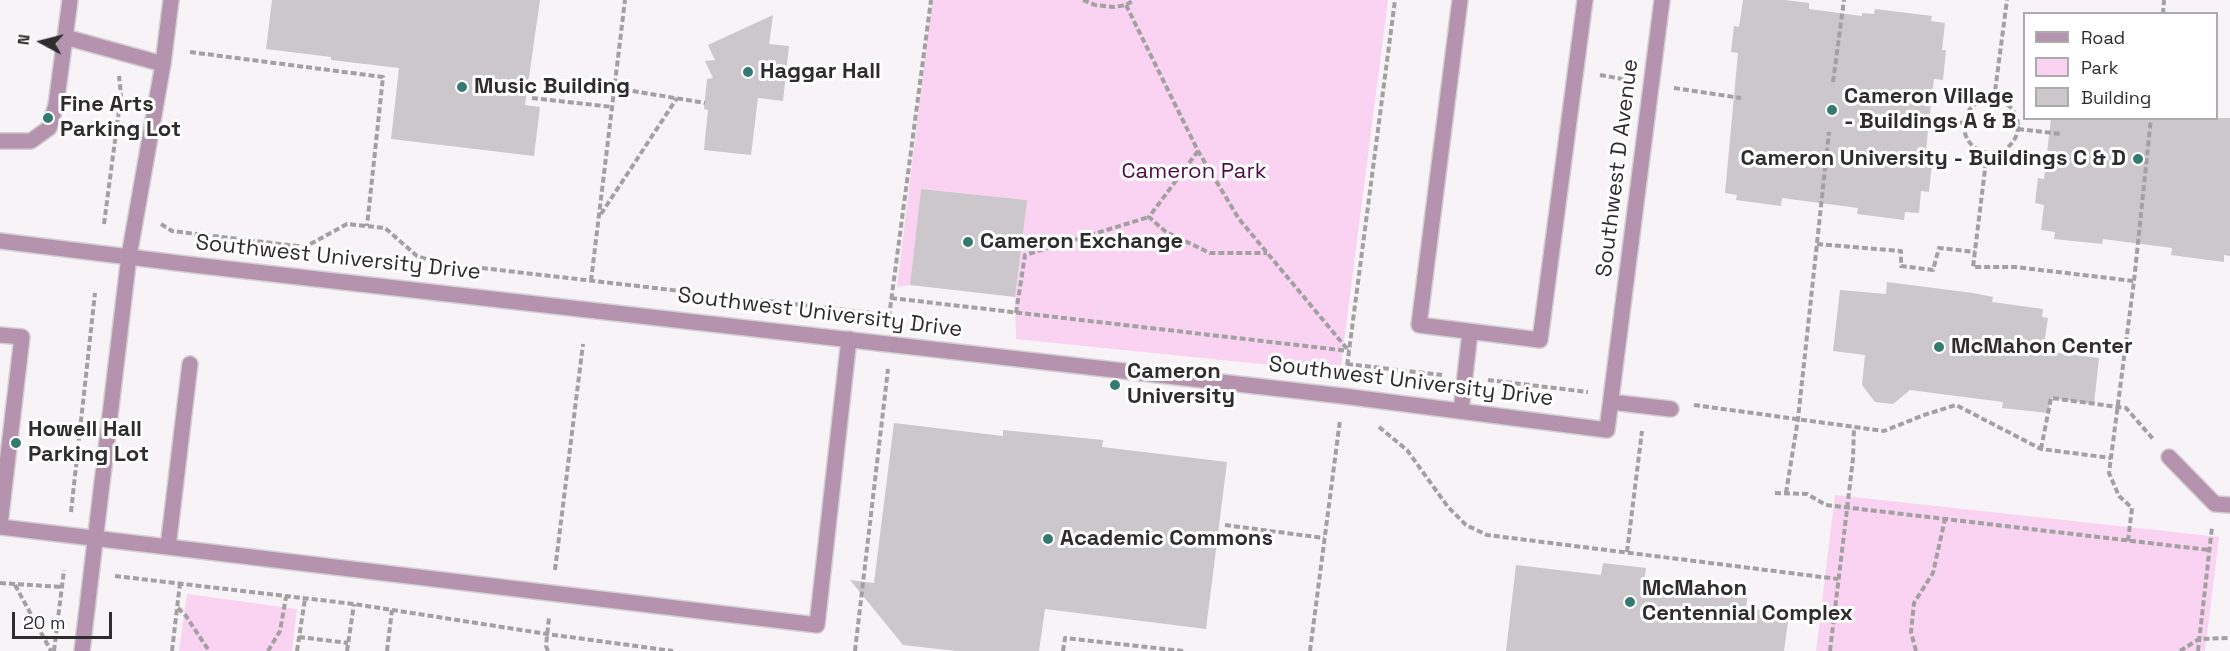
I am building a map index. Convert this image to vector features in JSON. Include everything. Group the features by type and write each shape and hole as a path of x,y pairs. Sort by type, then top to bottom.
{"street":[{"path":"0,141 31,141 49,128 56,105 70,0"},
{"path":"82,651 129,256 163,64 171,0"},
{"path":"1460,0 1419,325 1540,340 1585,0"},
{"name":"Southwest D Avenue","path":"1610,398 1662,0"},
{"path":"65,37 163,64"},
{"name":"Southwest University Drive","path":"0,241 1343,396 1607,430 1610,398"},
{"path":"1461,411 1470,332"},
{"path":"0,335 22,337 0,525 817,625 849,339"},
{"path":"168,547 190,364"},
{"path":"1610,398 1644,406 1671,409"},
{"path":"2169,457 2222,504"}],"path":[{"path":"591,282 625,0"},
{"path":"1083,0 1095,5 1126,5 1134,0"},
{"path":"1310,651 1395,0"},
{"path":"1833,82 1844,0"},
{"path":"1994,99 2007,0"},
{"path":"1126,5 1198,151 1239,219 1349,351"},
{"path":"180,51 383,77 367,226"},
{"path":"105,224 121,95 120,78 114,69"},
{"path":"615,88 705,103"},
{"path":"532,98 613,107"},
{"path":"599,217 677,98"},
{"path":"1983,99 1994,99 2004,102 2012,109 2017,118 2018,129 2008,147 1998,152 1987,153 1977,150 1969,143 1964,123 1967,112 1974,104 1983,99"},
{"path":"1924,118 1964,123"},
{"path":"2128,540 2132,508 2119,496 2109,473 2134,281 2151,120"},
{"path":"2018,129 2061,134"},
{"path":"1786,493 1798,418 1829,132"},
{"path":"1016,313 1025,255 1149,217 1198,151"},
{"path":"1987,153 1973,267 2015,267 2134,281"},
{"path":"158,214 161,225 172,231 305,247 347,224 385,228 417,256 438,263 889,315"},
{"path":"1149,217 1166,232 1210,253 1268,253"},
{"path":"1817,244 1901,251 1901,266 1933,270 1939,248 1975,252"},
{"path":"70,516 95,293"},
{"path":"891,298 1349,351"},
{"path":"548,651 547,634 583,344"},
{"path":"1347,364 1610,398"},
{"path":"2041,449 2051,398 2126,408 2169,457"},
{"path":"1692,405 1884,430 1956,405 2041,449 2111,458"},
{"path":"1627,552 1644,406"},
{"path":"1375,423 1407,450 1448,507 1466,525 1487,535 1838,579"},
{"path":"1830,651 1854,427"},
{"path":"1775,493 1807,494 1826,505 1847,508 2210,550"},
{"path":"2198,651 2210,550 2222,504"},
{"path":"1916,651 1911,632 1914,603 1933,573 1945,519"},
{"path":"1225,525 1324,538"},
{"path":"52,651 64,570"},
{"path":"110,575 354,604 673,651"},
{"path":"0,583 62,587"},
{"path":"172,651 180,583"},
{"path":"15,585 52,651"},
{"path":"268,651 280,631 286,597"},
{"path":"297,651 305,599"},
{"path":"347,651 354,604"},
{"path":"177,608 186,616 209,651"},
{"path":"387,651 392,610"},
{"path":"299,637 348,643"},
{"path":"1063,651 1065,638 1133,648 1183,651"},
{"path":"2180,651 2199,639 2230,638"}],"green space":[{"name":"Cameron Park","path":"932,0 1388,0 1340,372 1016,339 1015,297 1026,200 921,189 910,285 897,287"},
{"path":"1835,495 2219,537 2205,651 1816,651"},
{"path":"187,594 297,609 292,651 179,651"}],"building":[{"name":"Music Building","path":"272,0 540,0 525,105 540,107 534,156 391,139 399,68 266,49"},
{"name":"Cameron Village - Buildings A & B","path":"1743,0 1785,0 1809,3 1809,9 1862,16 1862,13 1874,14 1875,9 1932,16 1931,21 1945,23 1942,50 1946,50 1943,80 1934,79 1928,130 1925,162 1932,163 1929,192 1921,191 1919,213 1905,212 1904,220 1857,214 1858,208 1782,198 1781,206 1736,200 1737,195 1725,193 1738,53 1731,52 1734,26 1739,27"},
{"name":"Haggar Hall","path":"773,15 769,44 789,46 783,101 758,98 751,155 704,150 708,110 704,109 707,79 713,78 705,61 715,60 708,45"},
{"name":"Cameron University - Buildings C & D","path":"2218,118 2230,118 2230,256 2224,255 2224,262 2171,255 2172,248 2103,239 2102,244 2054,239 2055,232 2041,230 2044,205 2035,203 2038,178 2044,179 2051,120 2218,120"},
{"name":"Cameron Exchange","path":"921,189 1027,200 1015,297 910,285"},
{"name":"McMahon Center","path":"1887,282 1973,293 1993,297 1992,302 2043,309 2042,317 2048,318 2043,351 2099,358 2094,404 2051,398 2048,413 2002,408 2003,402 1910,390 1893,404 1875,402 1862,385 1865,355 1833,351 1840,290 1886,294"},
{"name":"Academic Commons","path":"894,423 1003,436 1003,430 1103,440 1102,447 1227,462 1206,629 1045,609 1039,651 956,651 903,645 850,580 874,583"},
{"name":"McMahon Centennial Complex","path":"1603,563 1646,568 1644,581 1748,593 1746,608 1789,614 1784,651 1506,651 1516,565 1601,575"}],"place":[{"name":"Haggar Hall","path":"748,72"},
{"name":"Music Building","path":"462,87"},
{"name":"Cameron Village - Buildings A & B","path":"1832,110"},
{"name":"Fine Arts Parking Lot","path":"48,118"},
{"name":"Cameron University - Buildings C & D","path":"2138,159"},
{"name":"Cameron Exchange","path":"968,242"},
{"name":"McMahon Center","path":"1939,347"},
{"name":"Cameron University","path":"1115,385"},
{"name":"Howell Hall Parking Lot","path":"16,443"},
{"name":"Academic Commons","path":"1048,539"},
{"name":"McMahon Centennial Complex","path":"1630,602"}]}
